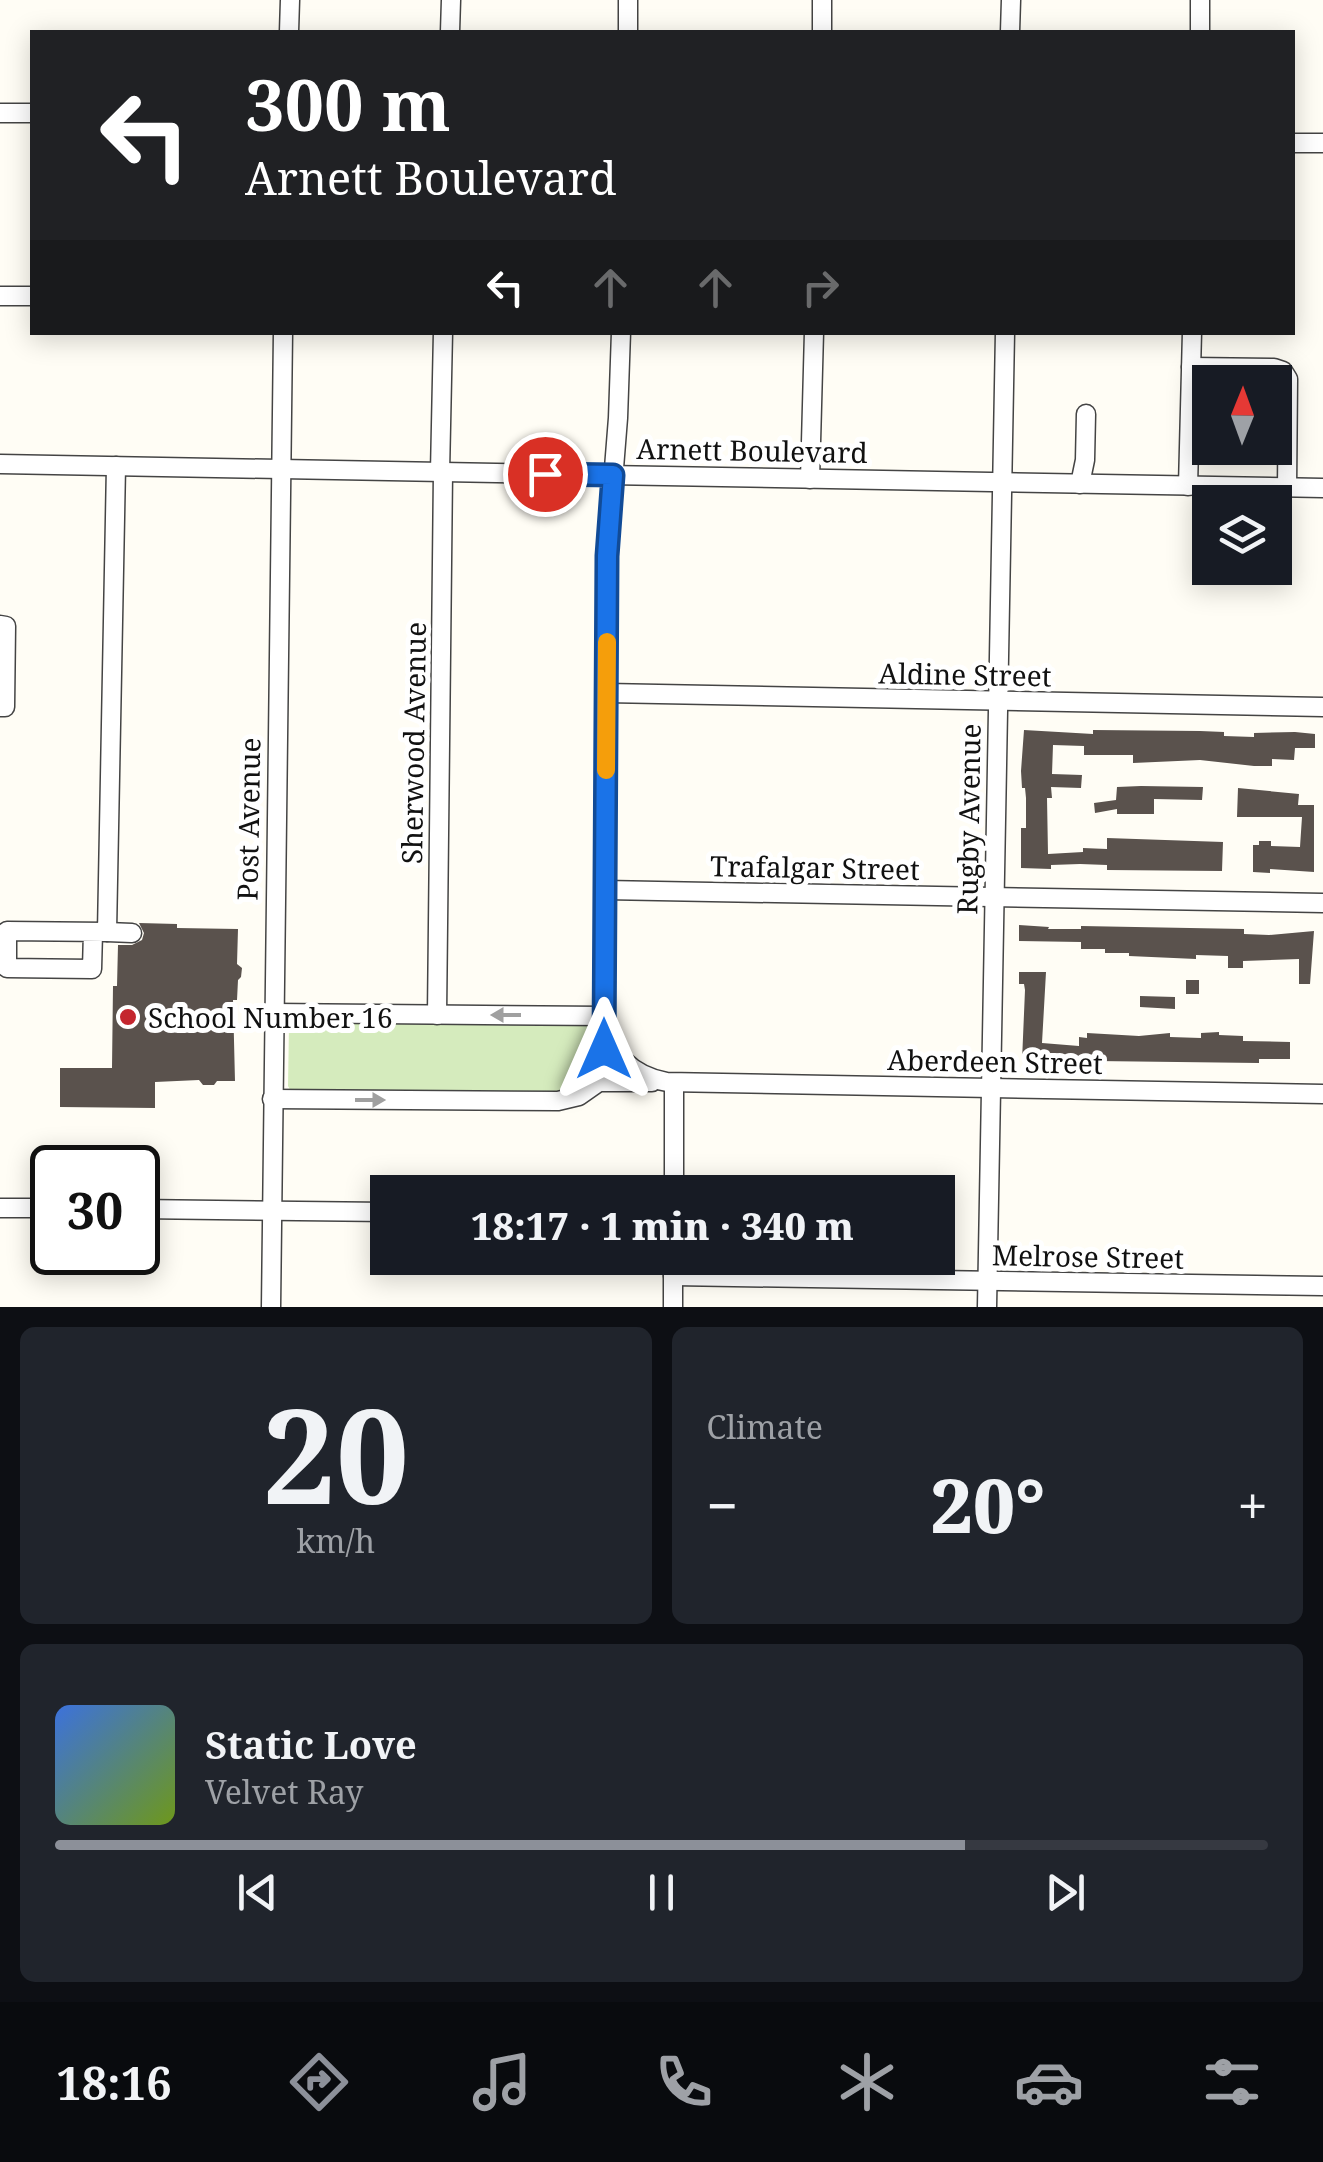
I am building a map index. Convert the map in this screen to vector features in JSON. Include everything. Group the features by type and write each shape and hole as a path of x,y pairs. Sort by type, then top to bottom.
{"street":[{"path":"290,0 290,30"},
{"path":"450,0 450,30"},
{"path":"628,0 628,30"},
{"path":"822,0 822,30"},
{"path":"1010,30 1011,0"},
{"path":"1200,0 1200,30"},
{"path":"0,113 30,113"},
{"path":"1295,143 1323,143"},
{"path":"0,296 30,296"},
{"name":"Post Avenue","path":"271,1307 283,335"},
{"name":"Sherwood Avenue","path":"437,1015 443,335"},
{"path":"599,1082 604,1020 607,556 620,335"},
{"path":"810,478 814,335"},
{"name":"Rugby Avenue","path":"987,1307 1005,335"},
{"path":"1188,486 1192,335"},
{"path":"1191,367 1274,368 1288,379 1287,485"},
{"path":"1080,484 1086,414"},
{"name":"Arnett Boulevard","path":"0,464 1192,486"},
{"path":"116,466 107,907 100,932 92,969 7,968 8,931 100,932 132,933"},
{"name":"Arnett Boulevard","path":"1292,488 1323,488"},
{"path":"0,625 6,626 5,707 0,707"},
{"name":"Aldine Street","path":"606,693 1323,707"},
{"name":"Trafalgar Street","path":"605,890 1323,903"},
{"path":"273,1014 604,1020"},
{"name":"Aberdeen Street","path":"604,1020 610,1044 624,1062 644,1076 671,1082"},
{"name":"Aberdeen Street","path":"272,1099 558,1101 579,1096 599,1082 1323,1094"},
{"path":"671,1082 674,1175"},
{"path":"0,1208 30,1208"},
{"path":"160,1209 370,1212"},
{"path":"673,1275 673,1307"},
{"name":"Melrose Street","path":"850,1275 988,1282 1323,1286"}],"green space":[{"path":"292,1020 587,1023 588,1082 567,1093 292,1093 288,1086"}],"building":[{"path":"1024,730 1093,734 1093,730 1200,731 1254,737 1254,733 1295,732 1315,734 1315,748 1295,748 1294,760 1272,759 1272,766 1254,766 1200,760 1133,763 1133,755 1084,755 1084,746 1053,745 1052,774 1082,775 1081,788 1051,787 1052,798 1047,798 1048,854 1083,852 1083,848 1107,849 1107,838 1223,842 1222,871 1107,870 1107,865 1080,864 1051,865 1051,869 1021,868 1021,828 1026,828 1021,771"},
{"path":"1117,787 1203,787 1202,800 1154,799 1154,814 1117,814 1117,809 1095,813 1094,803 1116,800"},
{"path":"1238,788 1299,794 1298,805 1314,805 1314,872 1253,872 1253,845 1259,845 1259,841 1271,841 1271,846 1300,847 1302,817 1237,817"},
{"path":"139,923 238,929 237,964 242,968 237,1000 233,1000 235,1081 217,1081 214,1085 203,1085 199,1080 155,1082 155,1108 60,1107 60,1068 112,1068 118,945 142,940 144,933"},
{"path":"1019,925 1048,929 1244,929 1244,934 1269,935 1314,931 1310,984 1299,984 1299,959 1243,961 1243,968 1228,968 1228,956 1129,956 1105,953 1105,949 1081,949 1081,942 1019,941"},
{"path":"1019,972 1046,972 1042,1043 1079,1046 1079,1037 1087,1038 1087,1033 1170,1033 1170,1037 1201,1038 1201,1033 1219,1032 1243,1036 1243,1041 1290,1042 1290,1059 1259,1059 1259,1063 1079,1061 1079,1056 1047,1055 1046,1061 1022,1061 1025,990 1024,984 1019,984"},
{"path":"1186,980 1199,980 1199,994 1186,994"},
{"path":"1140,996 1175,997 1175,1009 1140,1007"}],"slow traffic":[{"path":"606,770 607,642"}],"place":[{"name":"School Number 16","path":"128,1017"}],"route":[{"path":"545,474 613,475 607,556 604,1049"}]}
